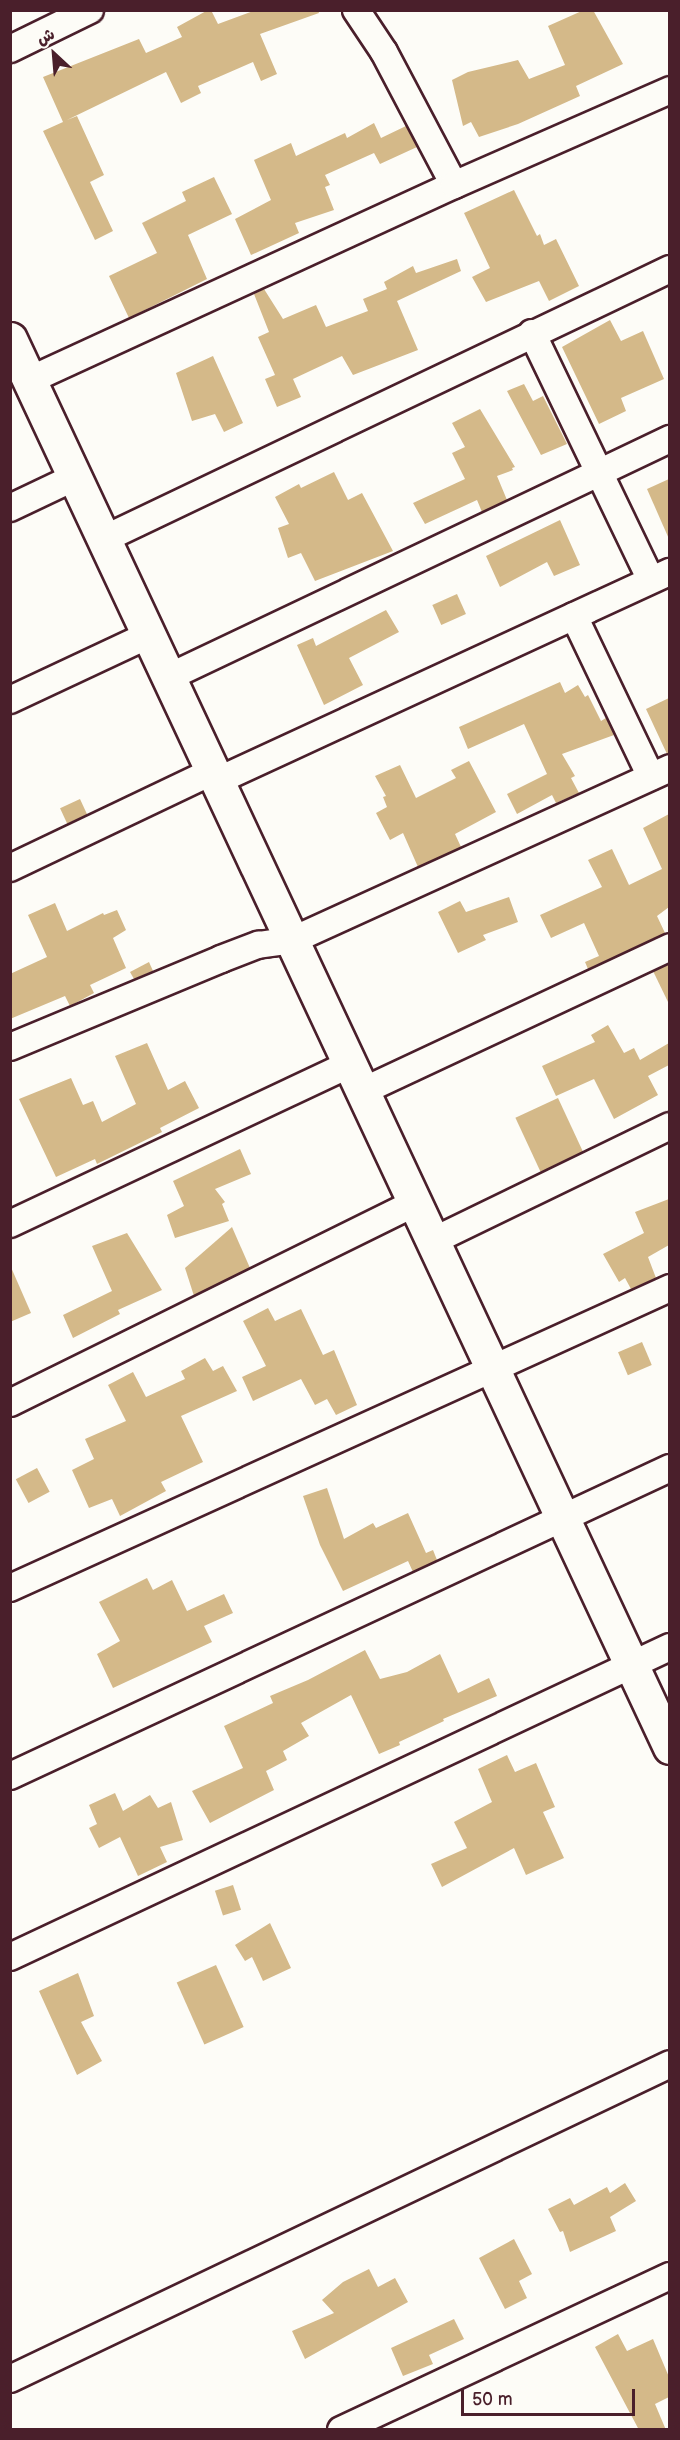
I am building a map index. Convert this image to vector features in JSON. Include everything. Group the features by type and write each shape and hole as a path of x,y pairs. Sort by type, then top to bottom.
{"street":[{"path":"10,49 90,10"},
{"path":"356,10 384,52 454,185"},
{"path":"30,380 454,185 669,90"},
{"path":"104,539 669,269"},
{"path":"10,868 660,576 599,473 532,333"},
{"path":"11,339 669,1747"},
{"path":"169,677 669,439"},
{"path":"10,508 75,477"},
{"path":"10,1047 230,955 258,945 293,940 660,773 574,616"},
{"path":"10,700 149,635"},
{"path":"10,1224 669,947"},
{"path":"433,1241 669,1125"},
{"path":"10,1403 415,1203"},
{"path":"10,1588 669,1288"},
{"path":"10,1776 669,1468"},
{"path":"10,1957 669,1647"},
{"path":"10,2379 669,2064"},
{"path":"341,2430 669,2276"}],"building":[{"path":"211,10 218,24 256,10 318,10 319,13 260,34 277,74 261,81 253,62 198,86 201,93 181,103 166,72 67,120 77,116 104,175 90,182 113,231 95,240 43,131 63,122 43,77 139,39 146,53 182,37 177,27"},
{"path":"584,10 593,10 623,64 576,86 580,96 518,124 479,137 471,122 463,126 452,80 468,72 518,60 529,79 565,65 548,26"},
{"path":"374,123 381,138 406,126 417,147 380,164 374,153 325,175 330,185 325,187 334,210 295,223 299,233 251,255 235,219 271,200 254,160 291,143 296,156 345,133 347,138"},
{"path":"214,177 232,214 188,235 207,279 129,318 109,276 157,253 142,223 186,201 182,192"},
{"path":"514,190 537,236 540,234 544,245 556,239 579,286 549,301 539,281 486,302 472,277 490,268 464,213"},
{"path":"457,259 461,271 397,301 418,350 353,375 342,356 293,379 301,397 277,407 265,379 275,375 258,337 269,332 254,294 264,289 283,319 316,305 326,327 368,311 363,299 387,289 384,282 413,266 416,273"},
{"path":"610,320 621,341 643,331 664,379 621,398 626,411 599,424 562,347"},
{"path":"213,356 243,423 224,432 215,414 192,421 176,373"},
{"path":"524,384 533,401 543,396 567,444 541,455 507,391"},
{"path":"480,409 515,467 497,476 507,500 482,512 477,500 425,524 413,503 465,479 452,453 465,447 452,423"},
{"path":"334,472 348,500 362,493 393,551 315,581 301,553 288,558 278,528 289,524 275,497 299,484 301,488"},
{"path":"669,479 669,539 647,489"},
{"path":"560,520 580,565 554,576 547,562 500,587 486,556"},
{"path":"457,594 466,614 441,625 432,605"},
{"path":"386,610 399,632 349,658 363,685 324,705 297,645 313,638 316,646"},
{"path":"560,682 565,693 578,685 585,697 588,695 601,721 606,718 614,735 562,754 575,776 571,778 579,793 556,803 552,795 517,814 507,794 547,774 524,724 468,749 459,727"},
{"path":"669,698 669,753 667,754 646,709"},
{"path":"469,761 496,812 455,834 461,847 418,867 403,833 390,840 376,813 387,807 383,797 386,796 375,776 400,765 416,798 456,778 451,770"},
{"path":"80,799 87,814 67,824 60,808"},
{"path":"669,814 669,907 657,916 665,933 588,969 585,962 599,956 584,923 551,938 540,915 602,887 588,860 612,849 629,885 662,869 643,828"},
{"path":"509,897 518,922 483,935 486,940 458,953 438,912 460,901 466,912"},
{"path":"55,903 67,931 103,913 104,915 117,910 126,930 113,938 126,968 90,985 94,993 70,1006 65,996 10,1019 10,974 47,957 28,915"},
{"path":"149,962 153,971 134,979 130,972"},
{"path":"669,964 669,1004 653,971"},
{"path":"608,1025 624,1053 634,1048 640,1060 669,1043 669,1065 648,1076 658,1095 614,1119 594,1079 556,1096 542,1066 595,1042 591,1035"},
{"path":"147,1043 168,1090 185,1081 199,1108 160,1128 162,1132 97,1164 95,1159 56,1177 19,1099 71,1078 83,1105 93,1101 102,1122 136,1104 115,1056"},
{"path":"558,1098 583,1152 541,1172 515,1118"},
{"path":"240,1149 251,1174 215,1189 225,1202 222,1204 229,1221 175,1238 167,1215 184,1206 173,1181"},
{"path":"669,1199 669,1245 648,1257 656,1278 631,1289 625,1278 619,1282 603,1254 644,1233 635,1212"},
{"path":"232,1227 250,1268 194,1296 185,1268"},
{"path":"127,1233 162,1290 118,1310 120,1314 73,1338 63,1315 112,1291 92,1246"},
{"path":"10,1265 31,1313 10,1322"},
{"path":"268,1308 275,1321 301,1309 323,1355 334,1350 357,1405 336,1415 327,1399 315,1405 301,1379 253,1401 242,1377 266,1366 243,1321"},
{"path":"642,1342 652,1365 628,1375 618,1352"},
{"path":"205,1358 213,1371 223,1366 237,1391 181,1416 203,1462 161,1482 166,1491 120,1516 112,1499 89,1508 72,1470 94,1459 85,1439 126,1421 108,1385 133,1372 146,1397 185,1379 181,1371"},
{"path":"37,1468 50,1492 28,1503 16,1479"},
{"path":"327,1488 344,1539 373,1523 376,1528 408,1513 426,1553 433,1550 437,1560 413,1572 408,1561 343,1591 320,1545 303,1496"},
{"path":"147,1578 153,1590 172,1580 187,1611 224,1594 233,1613 204,1626 212,1642 113,1688 97,1654 120,1641 99,1602"},
{"path":"365,1650 380,1679 407,1672 440,1654 458,1693 489,1678 497,1696 443,1719 444,1721 379,1754 351,1695 301,1723 309,1736 283,1751 287,1760 266,1771 274,1790 210,1823 192,1791 243,1768 224,1726 273,1703 270,1696 308,1680"},
{"path":"507,1755 515,1772 536,1763 555,1807 543,1812 564,1858 526,1875 514,1848 442,1887 431,1864 467,1848 454,1822 492,1802 478,1769"},
{"path":"115,1793 123,1811 150,1795 158,1808 171,1802 183,1840 160,1847 167,1862 138,1876 120,1837 99,1848 89,1828 97,1824 89,1805"},
{"path":"233,1885 241,1910 223,1916 215,1891"},
{"path":"270,1923 291,1968 263,1981 252,1957 245,1961 235,1945"},
{"path":"216,1965 244,2027 204,2045 177,1982"},
{"path":"78,1973 94,2016 81,2022 102,2061 77,2075 39,1991"},
{"path":"625,2183 636,2201 610,2217 616,2231 570,2252 563,2231 560,2232 548,2209 570,2198 574,2205 607,2187 610,2193"},
{"path":"514,2239 532,2274 519,2281 527,2298 505,2309 479,2258"},
{"path":"369,2269 378,2287 395,2278 408,2302 305,2359 292,2331 334,2313 322,2300 343,2282"},
{"path":"454,2319 464,2339 429,2355 433,2364 403,2376 391,2348"},
{"path":"618,2334 627,2351 653,2339 669,2377 669,2397 655,2404 666,2430 639,2430 595,2347"}]}
